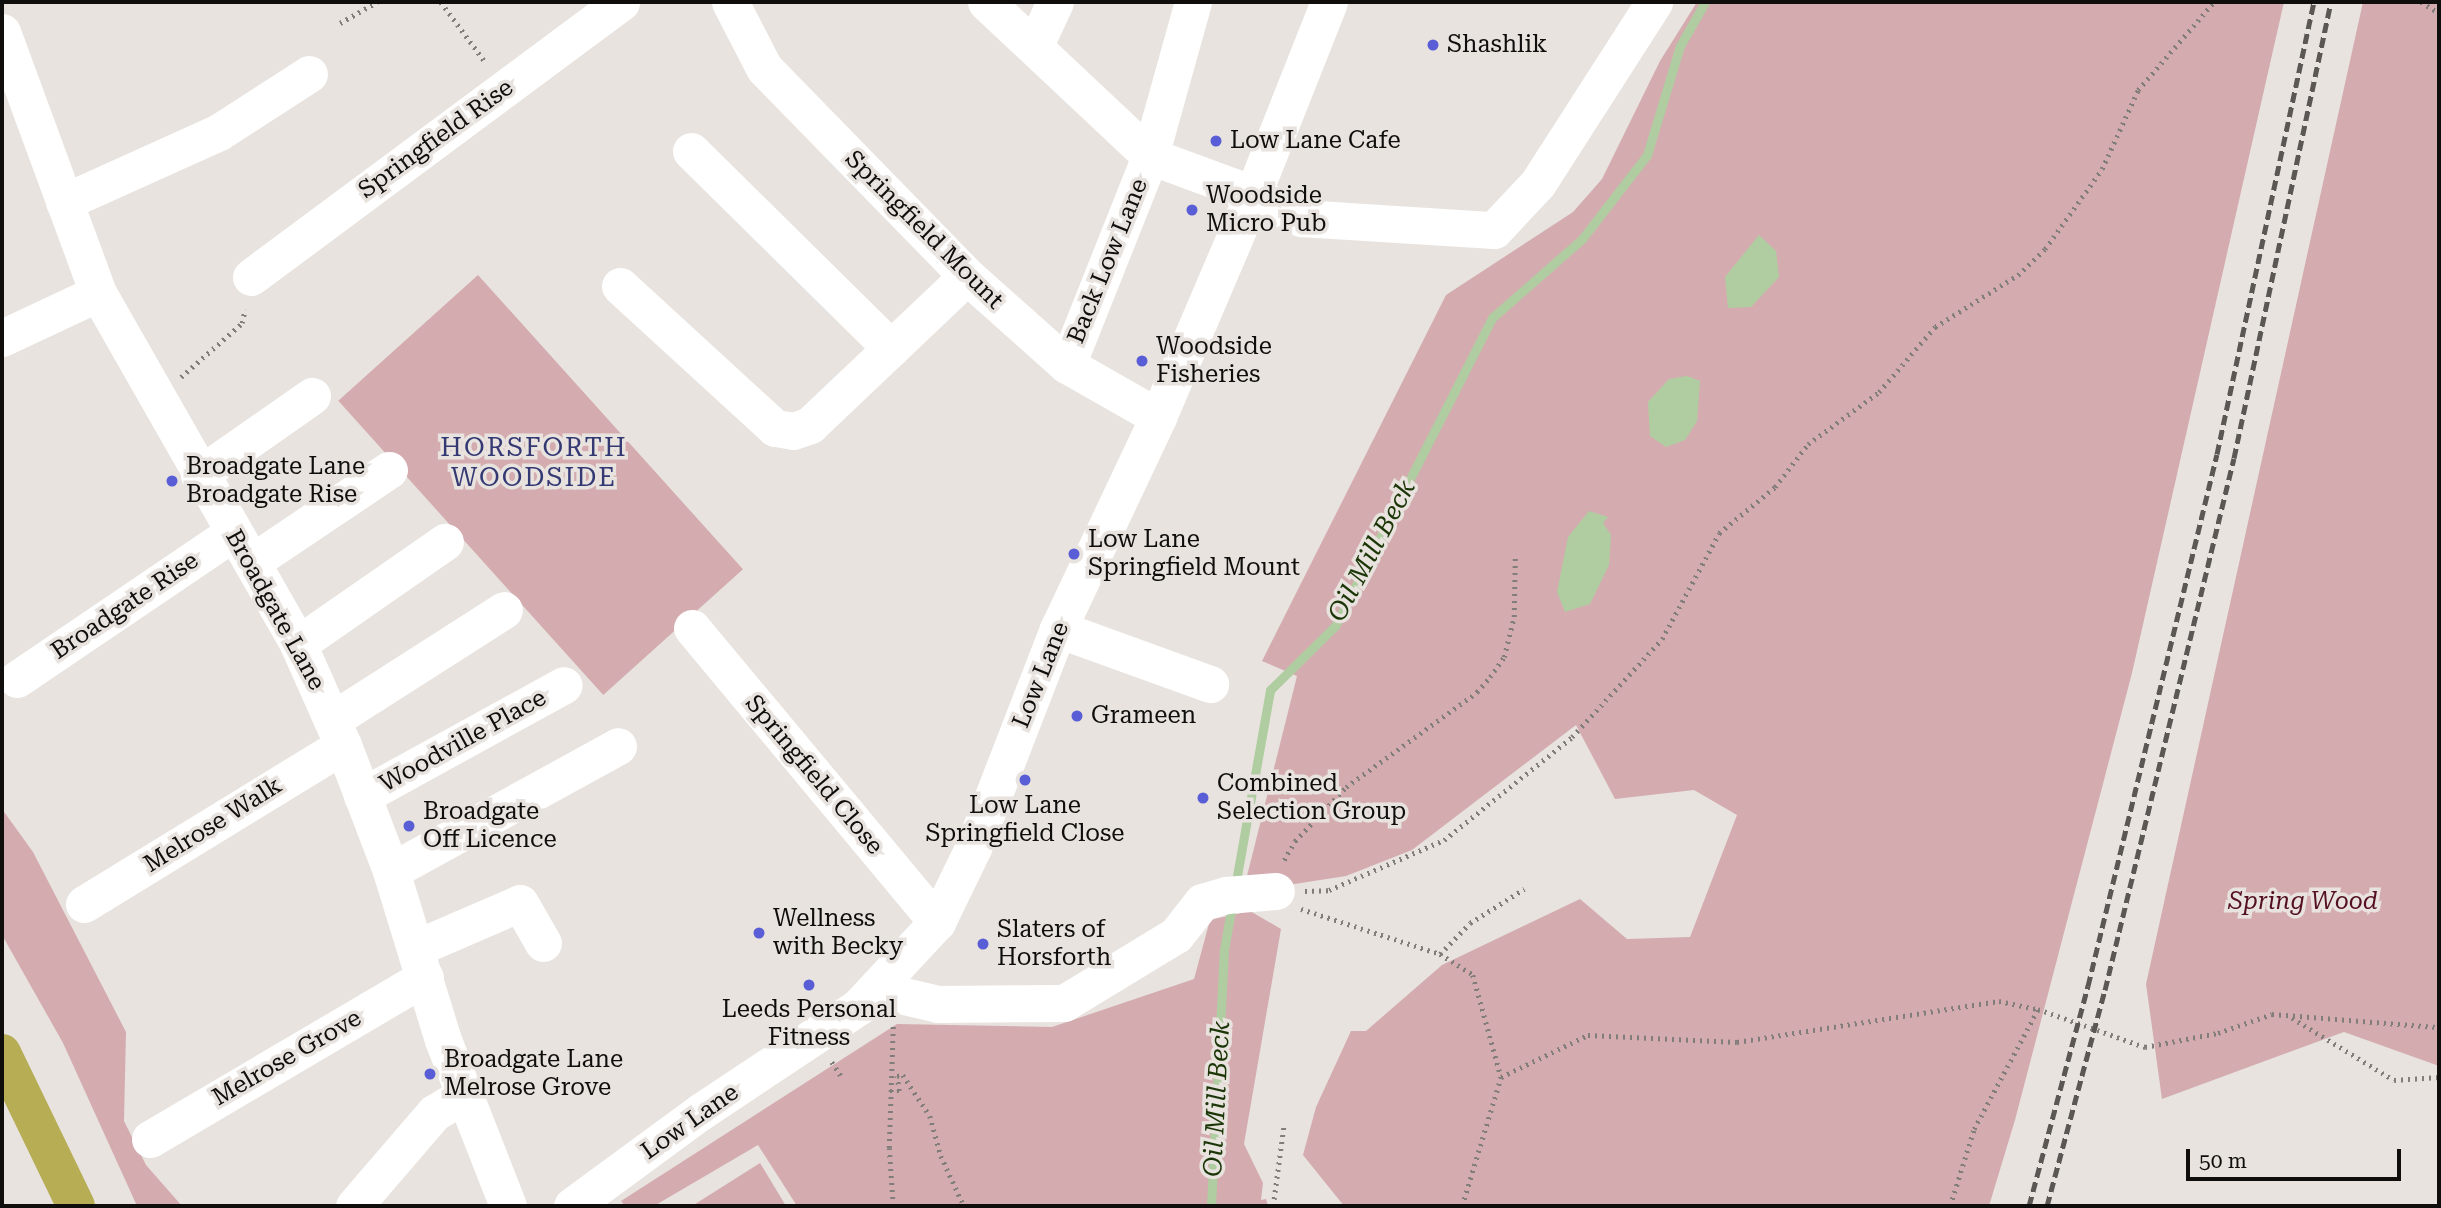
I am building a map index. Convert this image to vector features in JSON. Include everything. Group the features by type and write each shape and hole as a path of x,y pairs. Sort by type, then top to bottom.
{"highway":[{"path":"2,1053 76,1206"}],"street":[{"name":"Springfield Rise","path":"251,277 621,2"},
{"name":"Springfield Mount","path":"730,2 764,68 967,276 1067,365 1158,417"},
{"path":"986,2 1035,45 1150,156 1253,194 1301,218 1494,230 1538,183 1654,2"},
{"path":"1035,45 1055,2"},
{"name":"Low Lane","path":"572,1206 700,1112 817,1038 886,1002 937,922 972,848 1058,629 1158,417 1253,194 1329,2"},
{"name":"Back Low Lane","path":"1067,365 1150,156 1190,3"},
{"name":"Broadgate Lane","path":"2,32 98,293 199,475 298,644 338,732 391,871 464,1095 508,1206"},
{"path":"64,202 219,132 309,74"},
{"path":"691,151 891,348"},
{"path":"620,286 775,428 793,431 810,425 967,276"},
{"path":"2,338 98,293"},
{"path":"199,475 312,396"},
{"name":"Broadgate Rise","path":"17,679 243,547 388,470"},
{"path":"298,644 445,542"},
{"name":"Melrose Walk","path":"83,904 338,732 504,610"},
{"name":"Springfield Close","path":"692,628 937,922"},
{"path":"1058,629 1210,684"},
{"name":"Woodville Place","path":"362,796 564,685"},
{"path":"391,871 618,746"},
{"path":"886,1002 1064,1003 1176,935 1202,902 1266,891"},
{"name":"Melrose Grove","path":"150,1139 420,963 520,903 543,943"},
{"path":"354,1206 434,1114 464,1095"}],"path":[{"path":"340,23 377,2"},
{"path":"441,2 505,90"},
{"path":"1266,891 1329,890 1444,840 1572,737 1662,639 1719,533 1775,487 1808,444 1879,391 1935,327 2018,275 2045,249 2102,169 2138,90 2214,2"},
{"path":"2421,2 2439,13"},
{"path":"157,399 242,323 251,277"},
{"path":"1266,891 1295,841 1346,787 1477,692 1490,677 1504,657 1514,617 1515,558"},
{"path":"1440,954 1470,923 1524,889"},
{"path":"1266,891 1307,914 1364,927 1440,954 1473,975 1501,1077 1462,1206"},
{"path":"1501,1077 1588,1035 1737,1042 2000,1001 2038,1009 2146,1048 2218,1033 2272,1014 2439,1027"},
{"path":"886,1002 892,1206"},
{"path":"1950,1206 1974,1129 2038,1009"},
{"path":"2288,1016 2394,1080 2439,1077"},
{"path":"890,1091 900,1091 898,1076 902,1075 930,1116 941,1156 964,1206"},
{"path":"1273,1206 1284,1124"}],"green space":[{"path":"1697,2 2284,2 2132,673 2015,1120 1989,1206 1344,1206 1303,1155 1316,1107 1351,1031 1366,1031 1442,965 1580,899 1627,939 1690,937 1737,815 1694,790 1615,799 1576,725 1412,850 1346,876 1288,885 1245,884 1297,676 1262,661 1446,295 1573,212 1602,179 1660,61"},
{"name":"Spring Wood","path":"2363,2 2439,2 2439,1066 2344,1032 2162,1099 2146,984"},
{"path":"478,275 743,569 603,695 338,401"},
{"path":"2,809 33,852 126,1032 124,1121 146,1165 182,1206 137,1206 63,1043 2,935"},
{"path":"1250,911 1281,929 1244,1144 1263,1183 1261,1200 1266,1199 1268,1206 797,1206 758,1145 654,1206 625,1206 621,1201 897,1024 1052,1027 1194,979 1210,920"},
{"path":"760,1163 786,1206 692,1206"}],"shaded area":[{"path":"1759,235 1776,251 1779,277 1751,307 1728,308 1725,277"},
{"path":"1687,376 1700,381 1697,421 1685,440 1666,447 1650,436 1648,402 1669,379"},
{"path":"1589,511 1608,517 1603,523 1611,535 1609,565 1590,604 1565,612 1557,592 1568,537"}],"waterway":[{"name":"Oil Mill Beck","path":"1235,887 1270,690 1335,626 1492,318 1582,239 1647,155 1680,46 1705,2"},
{"name":"Oil Mill Beck","path":"1211,1206 1224,950 1232,904"}],"railway":[{"path":"2029,1206 2088,986 2217,454 2314,2"},
{"path":"2047,1206 2105,990 2234,458 2331,2"}],"place":[{"name":"Shashlik","path":"1433,45"},
{"name":"Low Lane Cafe","path":"1216,141"},
{"name":"Woodside Micro Pub","path":"1192,210"},
{"name":"Woodside Fisheries","path":"1142,361"},
{"name":"Broadgate Lane Broadgate Rise","path":"172,481"},
{"name":"Low Lane Springfield Mount","path":"1074,554"},
{"name":"Grameen","path":"1077,716"},
{"name":"Low Lane Springfield Close","path":"1025,780"},
{"name":"Combined Selection Group","path":"1203,798"},
{"name":"Broadgate Off Licence","path":"409,826"},
{"name":"Wellness with Becky","path":"759,933"},
{"name":"Slaters of Horsforth","path":"983,944"},
{"name":"Leeds Personal Fitness","path":"809,985"},
{"name":"Broadgate Lane Melrose Grove","path":"430,1074"}],"district":[{"name":"HORSFORTH WOODSIDE","path":"534,463"}]}
